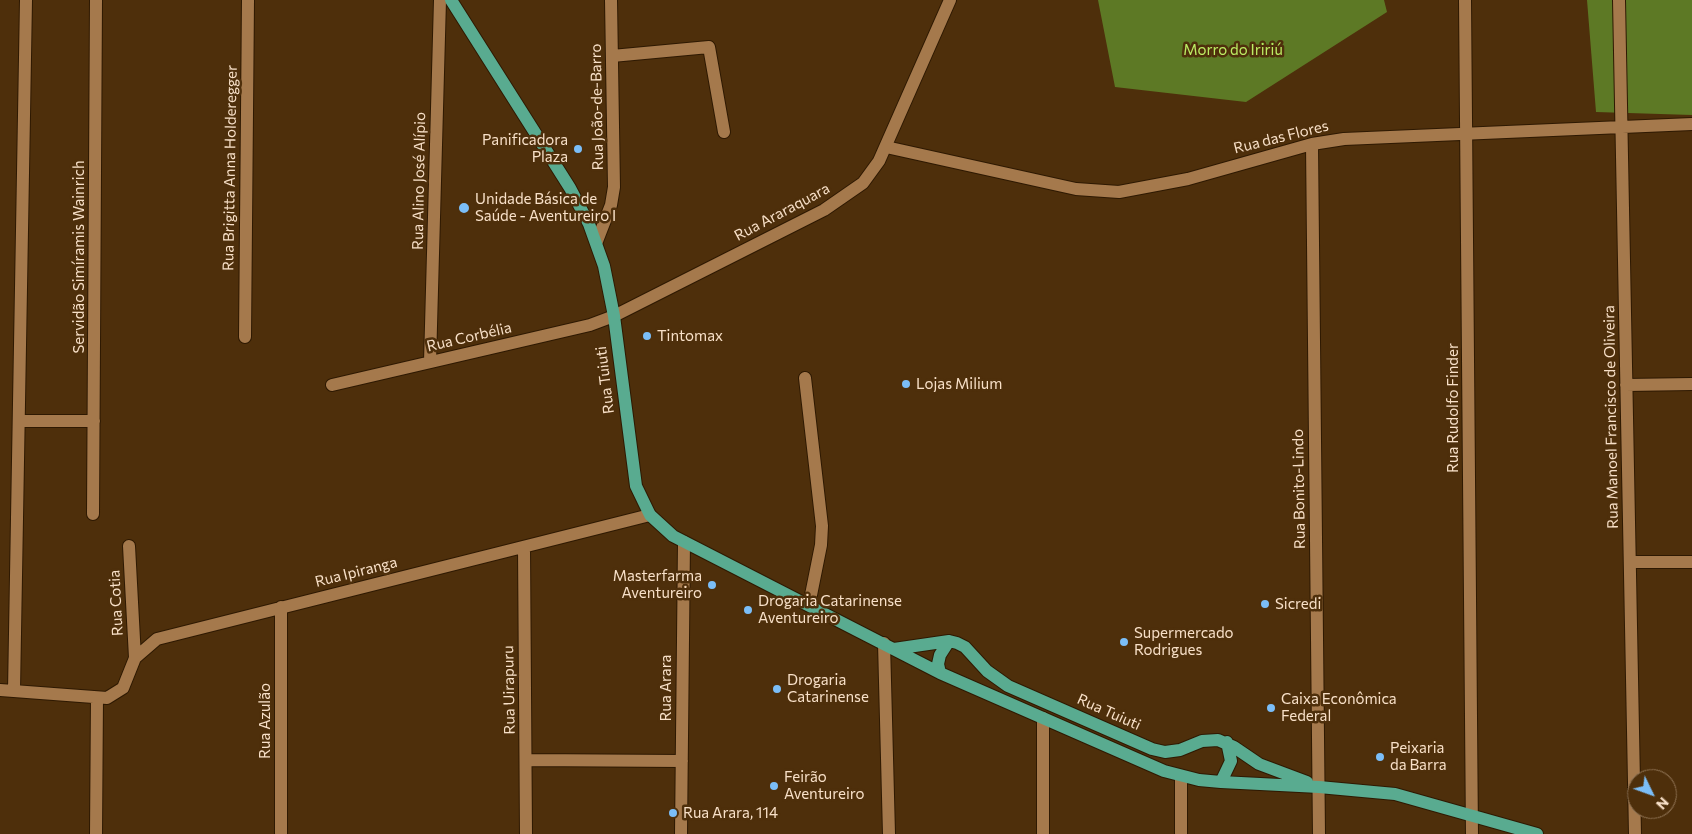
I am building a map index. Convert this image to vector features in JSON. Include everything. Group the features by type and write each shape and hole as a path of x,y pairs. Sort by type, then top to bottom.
{"main road":[{"name":"Rua Tuiuti","path":"451,0 570,188 597,241 614,316 632,467 636,486 650,515 660,526 684,542 940,672 1142,762 1180,776 1221,782 1318,787 1394,794 1537,834"},
{"name":"Rua Tuiuti","path":"949,641 965,647 987,671 1008,686 1152,749 1165,752 1180,750 1210,740 1227,742 1259,764 1318,787"},
{"path":"889,646 949,641"},
{"path":"940,672 938,664 940,655 949,641"},
{"path":"1221,782 1232,762 1227,742"}],"street":[{"path":"14,691 26,0"},
{"name":"Servidão Simíramis Wainrich","path":"93,514 96,0"},
{"name":"Rua Brigitta Anna Holderegger","path":"245,337 248,0"},
{"name":"Rua Alino José Alípio","path":"430,362 440,0"},
{"name":"Rua João-de-Barro","path":"597,241 610,205 614,186 611,0"},
{"name":"Rua Araraquara","path":"614,316 824,210 863,183 872,174 886,148 950,0"},
{"name":"Rua Rudolfo Finder","path":"1465,0 1472,834"},
{"name":"Rua Manoel Francisco de Oliveira","path":"1619,0 1635,834"},
{"path":"612,56 709,47 724,132"},
{"name":"Rua das Flores","path":"886,148 1067,188 1119,192 1188,179 1312,144 1344,139 1692,124"},
{"name":"Rua Bonito-Lindo","path":"1312,144 1319,834"},
{"name":"Rua Corbélia","path":"332,385 590,325 614,316"},
{"path":"805,378 822,526 821,545 809,605"},
{"path":"1626,385 1692,384"},
{"path":"19,421 94,421"},
{"name":"Rua Ipiranga","path":"98,698 107,698 123,688 135,658 157,639 650,515"},
{"name":"Rua Arara","path":"681,834 684,542"},
{"name":"Rua Cotia","path":"129,546 135,658"},
{"name":"Rua Uirapuru","path":"524,547 526,834"},
{"path":"1630,562 1692,562"},
{"name":"Rua Azulão","path":"281,607 281,834"},
{"path":"889,646 889,834"},
{"path":"0,690 98,698 96,834"},
{"path":"1042,834 1043,718"},
{"path":"526,760 682,761"},
{"path":"1180,776 1181,834"}],"green space":[{"name":"Morro do Iririú","path":"1098,0 1384,0 1387,12 1246,102 1115,87"},
{"path":"1587,0 1692,0 1692,115 1596,112"}],"place":[{"name":"Panificadora Plaza","path":"578,149"},
{"name":"Unidade Básica de Saúde - Aventureiro I","path":"464,208"},
{"name":"Tintomax","path":"647,336"},
{"name":"Lojas Milium","path":"906,384"},
{"name":"Masterfarma Aventureiro","path":"712,585"},
{"name":"Sicredi","path":"1265,604"},
{"name":"Drogaria Catarinense Aventureiro","path":"748,610"},
{"name":"Supermercado Rodrigues","path":"1124,642"},
{"name":"Drogaria Catarinense","path":"777,689"},
{"name":"Caixa Econômica Federal","path":"1271,708"},
{"name":"Peixaria da Barra","path":"1380,757"},
{"name":"Feirão Aventureiro","path":"774,786"},
{"name":"Rua Arara, 114","path":"673,813"}]}
